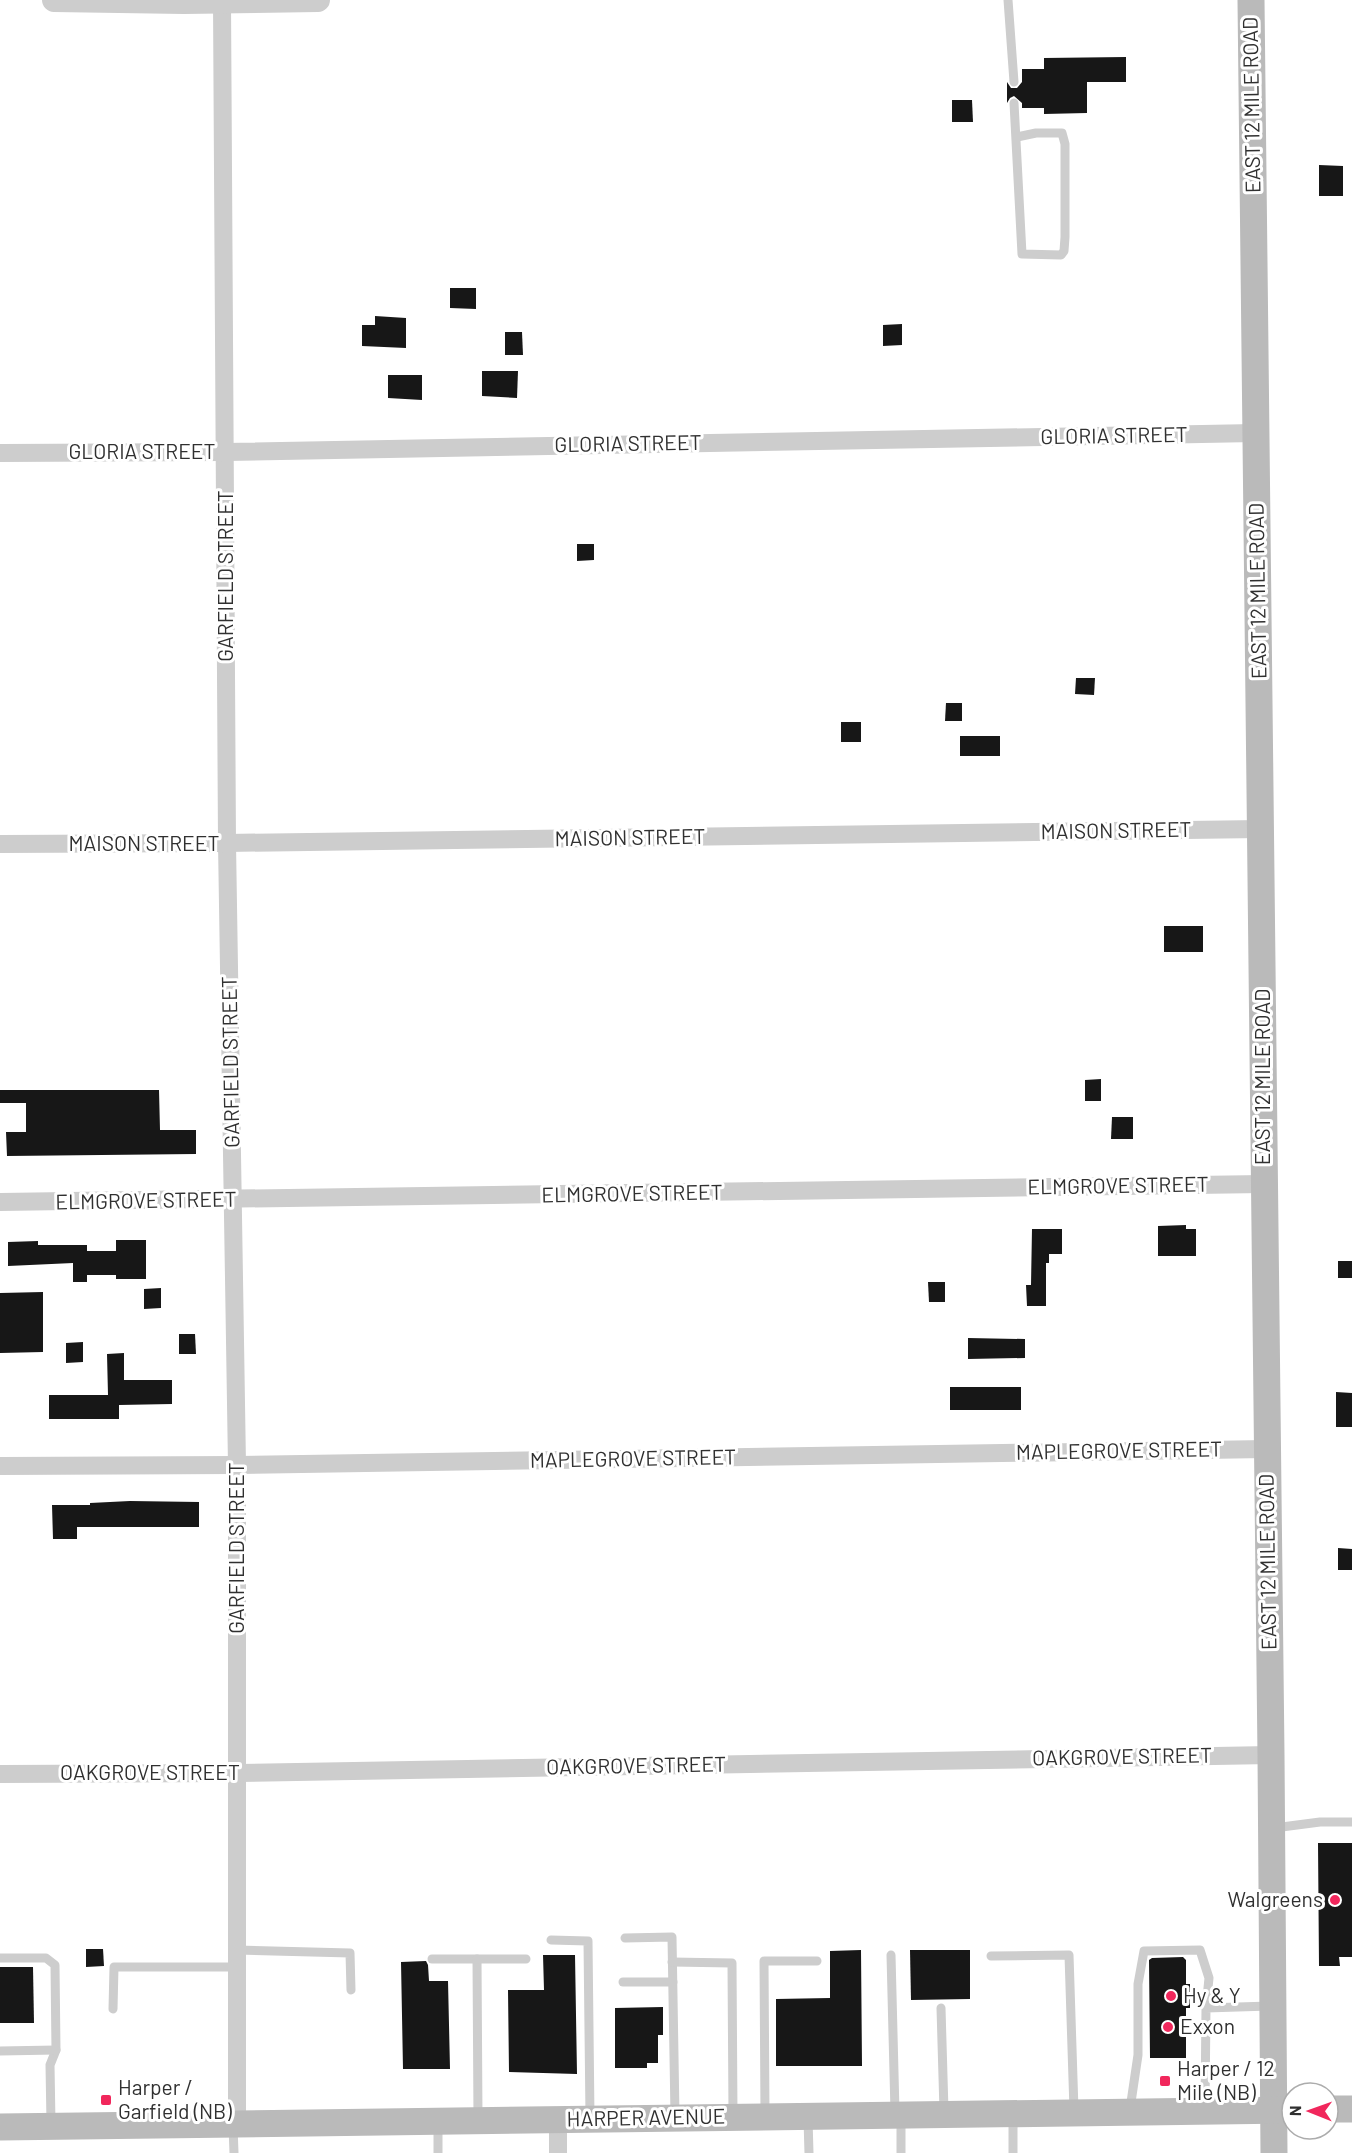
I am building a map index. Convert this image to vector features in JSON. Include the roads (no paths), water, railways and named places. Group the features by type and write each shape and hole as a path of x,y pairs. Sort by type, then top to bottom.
{"main road":[{"name":"EAST 12 MILE ROAD","path":"1251,0 1272,1828 1272,2006 1280,2082"},
{"name":"HARPER AVENUE","path":"0,2127 1280,2110"},
{"name":"EAST 12 MILE ROAD","path":"1274,2153 1280,2124"}],"street":[{"path":"54,0 318,0"},
{"name":"GARFIELD STREET","path":"222,1 227,843 237,1465 235,2123"},
{"name":"GLORIA STREET","path":"0,453 226,452 1255,433"},
{"name":"MAISON STREET","path":"0,844 1261,829"},
{"name":"ELMGROVE STREET","path":"0,1202 1264,1184"},
{"name":"MAPLEGROVE STREET","path":"0,1466 237,1465 1266,1449"},
{"name":"OAKGROVE STREET","path":"0,1774 237,1773 1271,1755"},
{"path":"558,2120 558,2153"}],"lane":[{"path":"1008,0 1014,82"},
{"path":"1014,103 1022,254 1060,255 1064,251 1065,237 1065,144 1062,133 1036,133 1017,137"},
{"path":"1272,1828 1352,1821"},
{"path":"625,1938 672,1937 675,2118"},
{"path":"551,1940 588,1941 590,2119"},
{"path":"1130,2112 1138,2055 1138,1984 1144,1951 1200,1950 1209,1978 1206,2008 1205,2111"},
{"path":"113,2009 114,1967 350,1953 351,1990"},
{"path":"991,1956 1069,1954 1074,2113"},
{"path":"891,1955 901,2153"},
{"path":"0,1958 46,1958 55,1965 56,2050 50,2065 51,2126"},
{"path":"432,1959 526,1959"},
{"path":"477,1959 478,2121"},
{"path":"765,2117 764,1961 817,1961"},
{"path":"672,1962 732,1963 733,2117"},
{"path":"623,1982 673,1982"},
{"path":"1206,2008 1272,2006"},
{"path":"941,2008 944,2114"},
{"path":"0,2051 56,2050"},
{"path":"1013,2114 1013,2153"},
{"path":"808,2116 809,2153"},
{"path":"438,2121 438,2153"},
{"path":"234,2153 235,2123"}],"place":[{"name":"Walgreens","path":"1335,1900"},
{"name":"Hy & Y","path":"1171,1996"},
{"name":"Exxon","path":"1168,2027"},
{"name":"Harper / 12 Mile (NB)","path":"1165,2081"},
{"name":"Harper / Garfield (NB)","path":"106,2100"}]}
